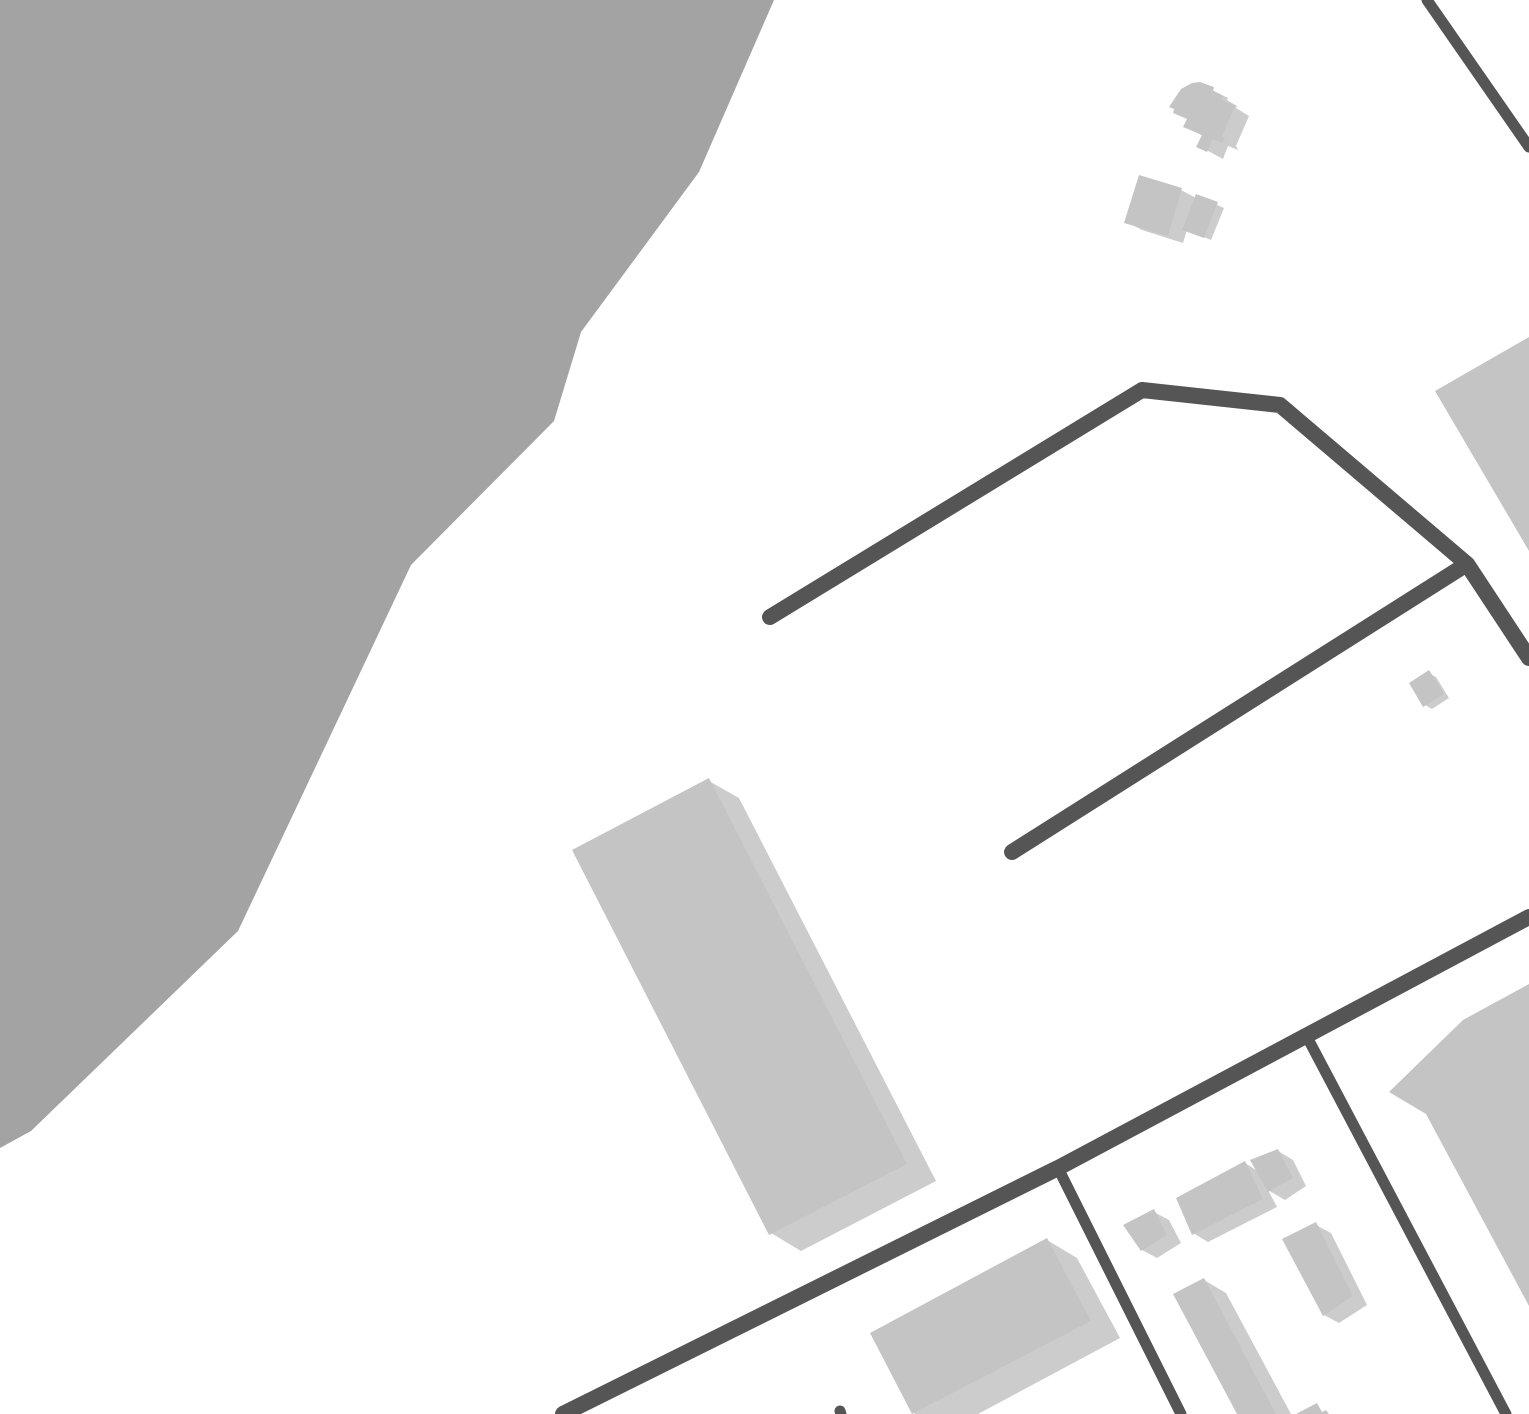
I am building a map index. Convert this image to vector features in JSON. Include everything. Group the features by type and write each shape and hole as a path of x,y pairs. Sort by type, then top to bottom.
{"street":[{"path":"770,617 1142,390 1280,405 1467,564 1529,658"},
{"path":"1012,852 1467,564"},
{"path":"563,1414 1058,1168 1529,917"}],"lane":[{"path":"1427,0 1529,147"},
{"path":"1306,1035 1506,1414"},
{"path":"1058,1168 1181,1414"}],"shaded area":[{"path":"0,0 774,0 699,172 581,332 554,421 411,565 238,931 31,1131 0,1148"}],"building":[{"path":"1200,82 1214,87 1213,91 1223,96 1221,99 1235,106 1222,143 1213,139 1207,152 1196,147 1202,135 1183,127 1187,119 1173,113 1174,109 1169,107 1181,89"},
{"path":"1139,175 1182,188 1168,236 1124,223"},
{"path":"1196,194 1218,202 1204,238 1182,230"},
{"path":"1529,337 1529,551 1435,391"},
{"path":"1429,670 1444,694 1423,707 1409,683"},
{"path":"709,778 907,1164 769,1235 572,850"},
{"path":"1529,984 1529,1306 1426,1114 1389,1092 1463,1020"},
{"path":"1278,1149 1293,1178 1268,1192 1250,1160"},
{"path":"1245,1161 1263,1199 1192,1235 1176,1198"},
{"path":"1154,1209 1167,1235 1141,1251 1123,1225"},
{"path":"1316,1222 1353,1296 1323,1316 1282,1239"},
{"path":"1047,1238 1091,1321 912,1414 870,1333"},
{"path":"1204,1278 1276,1414 1237,1414 1173,1294"},
{"path":"1317,1403 1322,1412 1326,1410 1329,1414 1296,1414"}]}
